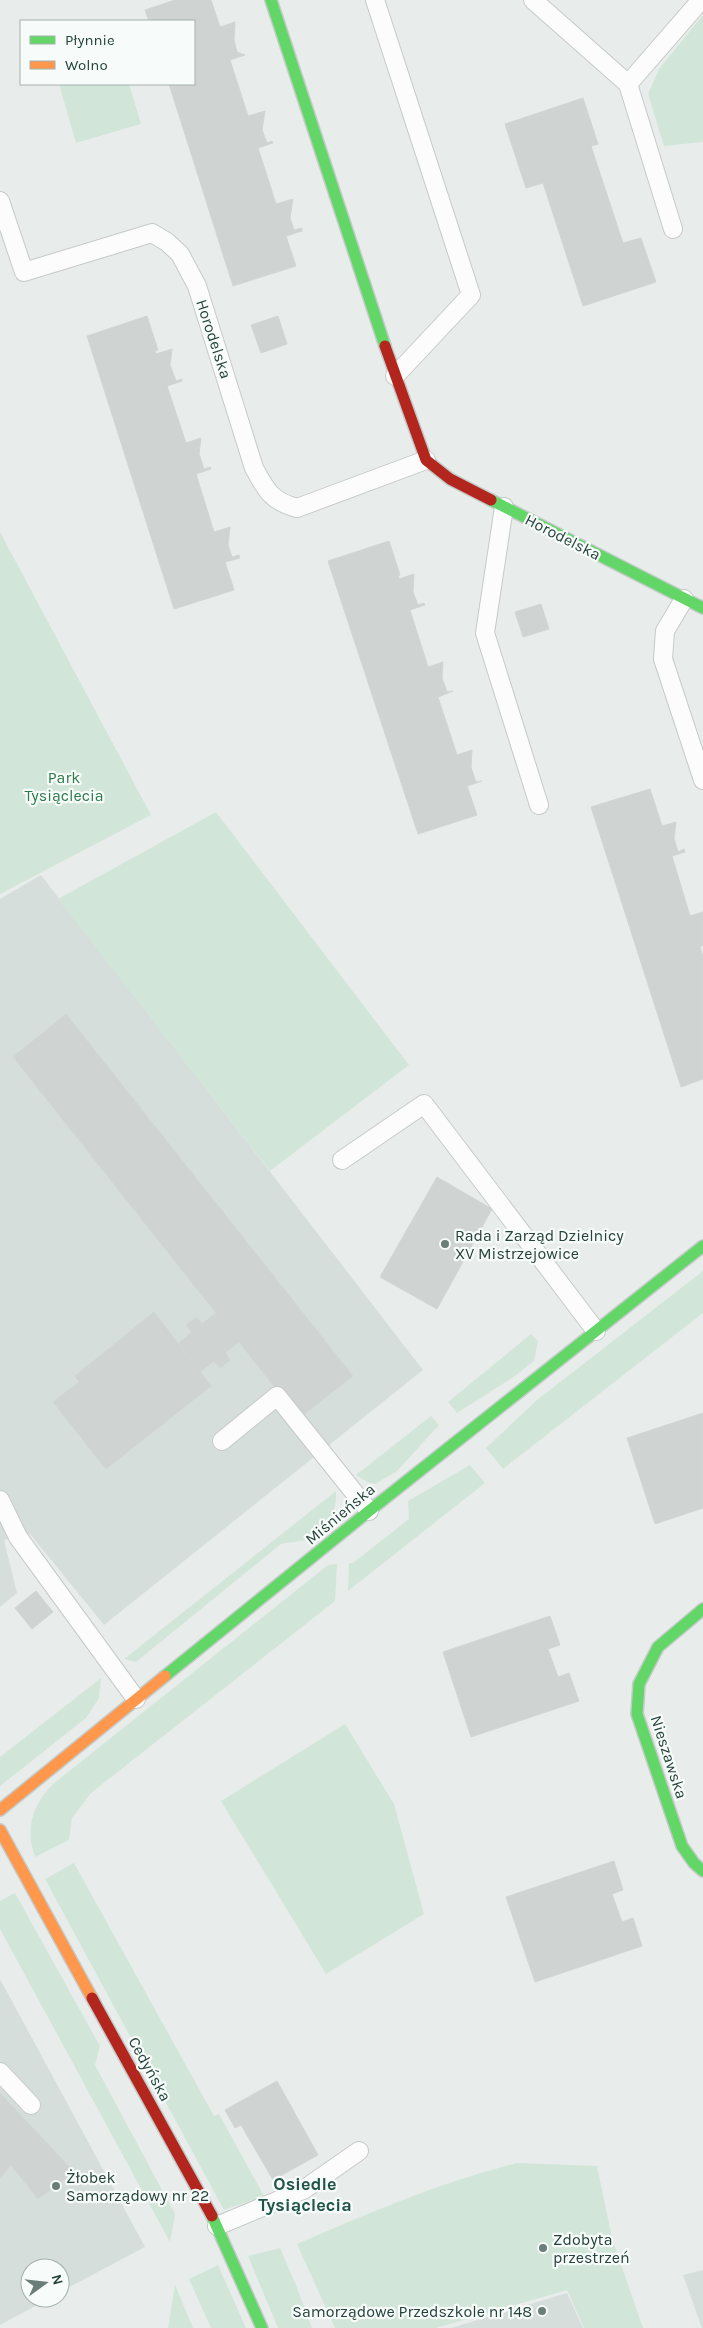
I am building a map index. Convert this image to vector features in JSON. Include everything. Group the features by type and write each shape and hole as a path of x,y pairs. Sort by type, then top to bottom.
{"street":[{"path":"271,0 395,376 426,460"},
{"name":"Horodelska","path":"426,460 450,479 703,608"},
{"name":"Miśnieńska","path":"0,1810 369,1511 703,1246"},
{"name":"Nieszawska","path":"703,1608 658,1647 639,1684 637,1714 682,1846 694,1863 703,1871"},
{"name":"Cedyńska","path":"0,1830 217,2226 262,2328"}],"lane":[{"path":"375,0 471,295 395,376"},
{"path":"533,0 628,84 673,229"},
{"path":"628,84 701,0"},
{"name":"Horodelska","path":"0,201 24,272 152,234 167,242 180,254 197,286 254,468 264,487 280,504 296,508 426,460"},
{"path":"504,507 484,632 539,805"},
{"path":"684,599 665,631 663,659 703,780"},
{"path":"342,1160 424,1104 596,1331"},
{"path":"222,1441 277,1396 369,1511"},
{"path":"0,1500 18,1537 136,1699"},
{"path":"0,2072 31,2105"},
{"path":"217,2226 303,2190 359,2151"}],"shaded area":[{"path":"41,875 423,1370 104,1625 30,1534 4,1540 17,1593 0,1607 0,899"},
{"name":"Żłobek Samorządowy nr 22","path":"0,1979 145,2247 70,2287 70,2258 20,2258 20,2308 31,2308 0,2325"},
{"path":"703,2270 703,2328 702,2328 683,2275"},
{"name":"Samorządowe Przedszkole nr 148","path":"567,2293 583,2328 451,2328"}],"green space":[{"path":"703,15 703,142 664,146 648,94 659,69"},
{"path":"59,85 129,85 141,124 76,143"},
{"name":"Park Tysiąclecia","path":"0,532 151,815 0,894"},
{"path":"216,812 409,1065 270,1171 58,899"},
{"path":"703,1271 703,1313 503,1469 486,1448 537,1400"},
{"path":"531,1334 538,1341 534,1361 515,1376 457,1413 448,1402"},
{"path":"431,1416 439,1425 397,1471 375,1484 367,1482 356,1475"},
{"path":"470,1465 485,1483 348,1591 349,1563 353,1563 409,1519 408,1501"},
{"path":"336,1491 333,1513 322,1532 309,1539 281,1544 136,1662 124,1659"},
{"path":"337,1564 335,1601 91,1793 72,1818 69,1840 35,1857 31,1837 32,1818 40,1800 53,1784 328,1565"},
{"path":"101,1678 99,1698 86,1718 0,1786 0,1757"},
{"path":"345,1724 394,1804 424,1914 326,1974 221,1801"},
{"path":"74,1863 214,2116 219,2114 264,2196 224,2210 45,1879"},
{"path":"15,1893 100,2046 95,2065 175,2214 170,2242 0,1929 0,1901"},
{"path":"517,2163 597,2166 612,2238 643,2328 584,2328 567,2290 436,2328 335,2328 297,2244 433,2189"},
{"path":"280,2248 312,2328 278,2328 248,2256"},
{"path":"218,2265 246,2328 211,2328 189,2279"},
{"path":"175,2285 191,2323 193,2328 168,2328"}],"building":[{"path":"175,0 211,0 220,27 235,22 234,40 237,52 245,55 230,60 248,116 265,111 262,130 267,143 272,141 273,143 258,148 276,204 293,199 290,218 294,230 302,228 302,231 286,236 296,266 233,286 169,85 195,85 195,20 149,20 145,10"},
{"path":"583,98 598,144 591,146 623,243 641,238 656,282 583,306 543,183 526,188 505,124"},
{"path":"147,316 158,350 155,351 156,354 172,349 170,365 176,381 182,379 182,381 167,386 186,443 201,438 199,454 204,469 210,467 211,469 196,474 214,532 230,527 228,545 232,557 239,555 240,558 225,562 234,590 174,609 87,336"},
{"path":"278,316 287,344 261,353 251,325"},
{"path":"389,541 400,575 398,576 399,579 414,574 413,592 418,605 424,603 425,605 410,610 428,667 443,662 442,678 447,692 453,691 438,697 457,755 472,750 471,767 476,782 482,781 467,786 477,815 418,834 328,561"},
{"path":"541,604 549,629 523,637 515,612"},
{"path":"650,789 662,826 676,822 674,838 678,852 684,849 685,852 672,856 690,916 703,912 703,945 700,947 703,957 703,1079 681,1087 591,807"},
{"path":"66,1014 353,1376 299,1418 239,1342 225,1353 230,1360 220,1368 214,1361 200,1372 179,1343 192,1332 186,1325 197,1317 202,1324 216,1313 13,1057"},
{"path":"437,1177 492,1209 437,1309 380,1277"},
{"path":"154,1312 211,1386 106,1469 53,1402 79,1382 75,1376"},
{"path":"703,1413 703,1508 655,1524 627,1438"},
{"path":"36,1591 53,1612 32,1629 15,1608"},
{"path":"550,1616 560,1645 548,1649 558,1677 569,1673 579,1701 471,1737 443,1652"},
{"path":"614,1861 623,1890 612,1894 622,1922 633,1918 642,1946 535,1982 506,1897"},
{"path":"277,2081 318,2155 273,2180 241,2125 235,2128 225,2110"},
{"path":"0,2093 74,2172 38,2199 11,2165 0,2178"}],"traffic: fast":[{"path":"271,0 385,346"},
{"path":"491,500 703,608"},
{"path":"165,1676 369,1511 703,1246"},
{"path":"703,1609 658,1647 639,1684 637,1714 682,1846 694,1863 703,1871"},
{"path":"212,2216 262,2328"}],"traffic: slow":[{"path":"0,1810 165,1676"},
{"path":"0,1830 92,1998"}],"traffic: jam":[{"path":"385,346 426,460 450,479 491,500"},
{"path":"92,1998 212,2216"}],"place":[{"name":"Rada i Zarząd Dzielnicy XV Mistrzejowice","path":"445,1244"},
{"name":"Żłobek Samorządowy nr 22","path":"56,2186"},
{"name":"Zdobyta przestrzeń","path":"543,2248"},
{"name":"Samorządowe Przedszkole nr 148","path":"542,2311"}],"district":[{"name":"Osiedle Tysiąclecia","path":"305,2194"}]}
